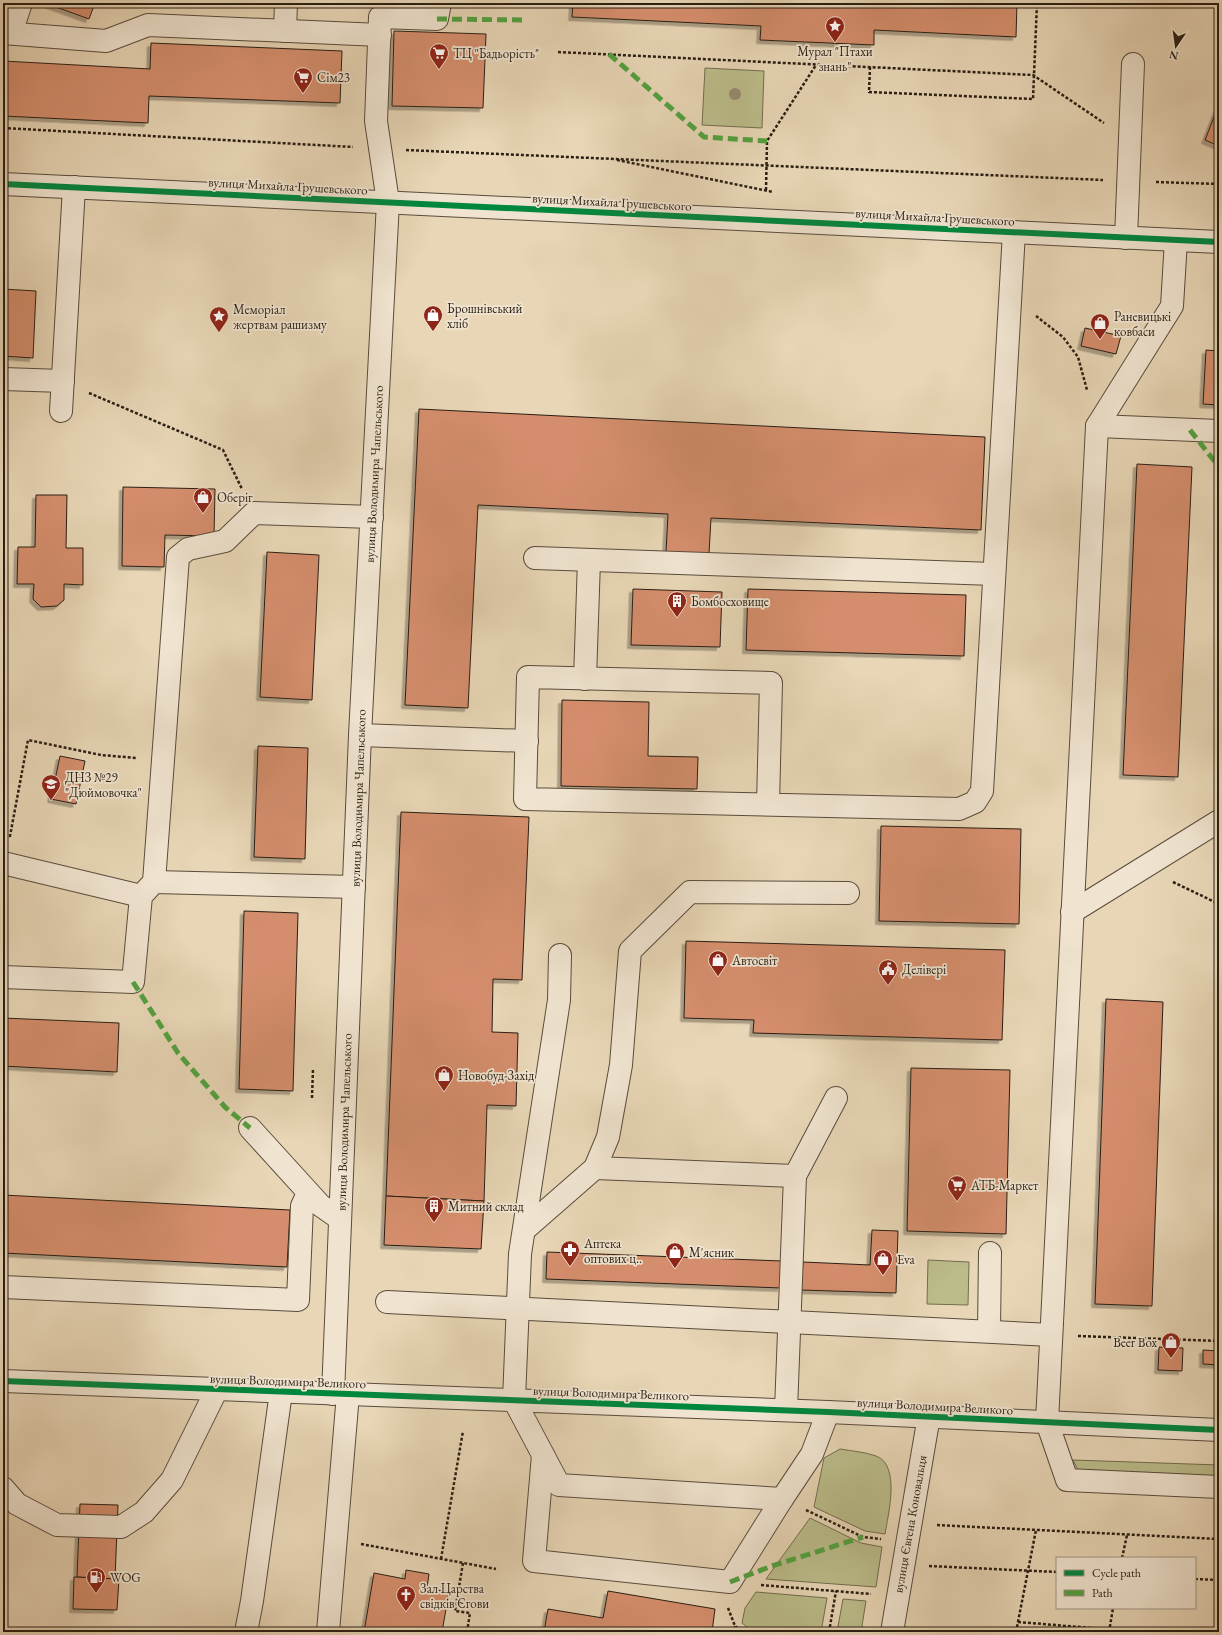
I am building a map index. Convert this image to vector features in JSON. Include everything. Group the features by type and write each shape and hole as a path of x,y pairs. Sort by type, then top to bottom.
{"street":[{"path":"22,3 7,33 106,41 148,25 380,35"},
{"path":"285,31 286,3"},
{"name":"вулиця Володимира Чапельського","path":"328,1632 336,1539 341,1394 340,1219 360,735 372,517 383,269 388,202 376,121 380,17 437,18 440,3"},
{"path":"1126,238 1133,64"},
{"name":"вулиця Михайла Грушевського","path":"3,184 1219,242"},
{"path":"61,411 74,188"},
{"path":"768,804 771,683 528,677 525,799 959,808 975,802 982,791 1014,232"},
{"path":"1176,240 1172,306 1097,426 1047,1422 1067,1480 1219,1487"},
{"path":"3,379 63,381"},
{"path":"1097,426 1219,431"},
{"path":"3,977 133,982 148,889 162,761 178,557 188,549 225,541 254,513 372,517"},
{"path":"535,558 994,574"},
{"path":"584,679 589,560"},
{"path":"360,735 527,741"},
{"path":"1072,912 1219,821"},
{"path":"3,863 148,889 354,887"},
{"path":"524,1230 595,1168 608,1137 621,1065 630,951 690,892 848,893"},
{"path":"560,955 559,1000 520,1254 514,1400 559,1485 782,1499"},
{"path":"786,1410 795,1176 836,1098"},
{"path":"250,1128 308,1193 320,1205 340,1219"},
{"path":"595,1168 795,1176"},
{"path":"3,1286 298,1300 302,1206 308,1193"},
{"path":"988,1331 990,1253"},
{"path":"387,1302 1051,1335"},
{"name":"вулиця Володимира Великого","path":"3,1381 786,1410 1219,1430"},
{"path":"3,1488 17,1504 57,1525 121,1527 144,1512 172,1480 217,1389"},
{"path":"246,1632 252,1601 281,1392"},
{"path":"544,1455 534,1561 730,1582 812,1454 828,1412"},
{"name":"вулиця Євгена Коновальця","path":"892,1632 928,1416"}],"path":[{"path":"870,67 869,92 1033,99 1037,3"},
{"path":"558,52 1033,75 1130,141"},
{"path":"766,190 767,141 816,64"},
{"path":"3,128 379,149 1219,184"},
{"path":"609,159 780,193"},
{"path":"1010,296 1063,337 1078,357 1097,426"},
{"path":"63,381 223,450 254,513"},
{"path":"3,834 10,836 28,740 101,755 162,761"},
{"path":"1143,868 1219,904"},
{"path":"312,1098 313,1068"},
{"path":"1051,1335 1219,1342"},
{"path":"441,1559 463,1431"},
{"path":"782,1499 862,1537 908,1533 1036,1530 1219,1539"},
{"path":"1016,1632 1036,1530"},
{"path":"1122,1557 1126,1535"},
{"path":"336,1539 496,1569"},
{"path":"463,1563 455,1611 470,1613 467,1632"},
{"path":"903,1565 1056,1572"},
{"path":"1196,1579 1219,1580"},
{"path":"730,1582 898,1596"},
{"path":"829,1632 836,1591"},
{"path":"1110,1631 1114,1609"},
{"path":"1018,1622 1110,1631 1141,1632"},
{"path":"734,1632 735,1626 742,1632"}],"green space":[{"path":"705,68 764,71 762,128 702,125"},
{"path":"928,1260 969,1262 968,1305 927,1304"},
{"path":"840,1449 876,1456 884,1461 891,1480 890,1503 885,1534 865,1531 814,1507 824,1458"},
{"path":"1073,1460 1219,1465 1219,1477 1079,1472"},
{"path":"810,1518 861,1543 882,1547 876,1587 766,1579"},
{"path":"756,1592 827,1598 821,1632 753,1632 742,1623 745,1608"},
{"path":"843,1599 866,1601 861,1632 837,1632"}],"building":[{"path":"45,3 95,3 89,19"},
{"path":"573,3 1017,3 1016,37 874,30 874,45 760,40 761,26 572,17"},
{"name":"ТЦ \"Бадьорість\"","path":"394,31 486,34 483,108 392,106"},
{"path":"151,43 342,51 340,103 149,96 148,123 3,116 3,61 150,69"},
{"path":"1219,104 1219,146 1205,140"},
{"path":"3,289 36,291 33,358 3,356"},
{"path":"1085,328 1121,336 1116,354 1081,346"},
{"path":"1206,350 1219,351 1219,405 1203,404"},
{"path":"419,409 985,437 981,530 711,518 709,554 666,552 668,514 478,505 468,708 405,705"},
{"path":"1137,464 1192,467 1178,777 1123,775"},
{"path":"123,487 215,489 214,536 165,535 164,567 122,566"},
{"path":"36,495 67,495 66,548 83,548 83,585 64,584 64,600 57,606 41,607 33,599 34,584 17,584 18,547 35,547"},
{"path":"267,552 319,555 312,700 260,697"},
{"name":"Бомбосховище","path":"633,589 722,592 720,647 631,645"},
{"path":"748,589 966,595 964,656 746,650"},
{"path":"562,700 649,702 648,756 698,757 697,789 561,786"},
{"path":"258,746 308,748 305,859 254,857"},
{"path":"60,756 85,761 76,804 51,799"},
{"path":"401,812 529,817 522,980 493,979 492,1032 518,1033 516,1106 487,1105 484,1201 386,1196"},
{"path":"881,826 1021,829 1019,924 879,921"},
{"path":"244,911 298,913 293,1091 239,1089"},
{"path":"686,941 1005,950 1002,1040 753,1033 754,1020 684,1018"},
{"path":"1106,999 1163,1002 1152,1306 1095,1304"},
{"path":"3,1018 119,1023 117,1072 3,1066"},
{"path":"911,1068 1010,1070 1006,1234 907,1231"},
{"path":"3,1195 290,1210 287,1267 3,1253"},
{"name":"Митний склад","path":"386,1196 484,1201 481,1249 384,1245"},
{"path":"872,1230 898,1231 896,1293 801,1290 803,1262 870,1265"},
{"path":"547,1252 782,1261 781,1288 546,1279"},
{"path":"1159,1347 1183,1348 1182,1371 1158,1370"},
{"path":"1203,1350 1219,1351 1219,1365 1203,1364"},
{"path":"80,1504 118,1505 115,1579 77,1577"},
{"name":"Зал Царства свідків Єгови","path":"406,1570 429,1574 427,1588 449,1592 442,1632 364,1632 374,1573 405,1579"},
{"name":"WOG","path":"74,1577 119,1579 117,1610 73,1609"},
{"path":"608,1591 715,1609 712,1632 544,1632 548,1609 603,1618"}],"marked path":[{"path":"437,19 525,20"},
{"path":"609,54 704,137 767,141"},
{"path":"1190,430 1219,467"},
{"path":"133,982 178,1053 225,1107 250,1128"},
{"path":"730,1582 772,1566 863,1537"}],"cycle path":[{"path":"3,184 1219,242"},
{"path":"3,1381 828,1412 1219,1430"}],"place":[{"name":"Мурал \"Птахи знань\"","path":"835,43"},
{"name":"ТЦ \"Бадьорість\"","path":"439,70"},
{"name":"Сім23","path":"303,94"},
{"name":"Брошнівський хліб","path":"433,332"},
{"name":"Меморіал жертвам рашизму","path":"219,333"},
{"name":"Раневицькі ковбаси","path":"1100,340"},
{"name":"Оберіг","path":"203,514"},
{"name":"Бомбосховище","path":"677,618"},
{"name":"ДНЗ №29 \"Дюймовочка\"","path":"51,801"},
{"name":"Автосвіт","path":"718,977"},
{"name":"Делівері","path":"888,986"},
{"name":"Новобуд-Захід","path":"444,1092"},
{"name":"АТБ-Маркет","path":"957,1202"},
{"name":"Митний склад","path":"434,1223"},
{"name":"Аптека оптових ц‥","path":"570,1267"},
{"name":"М'ясник","path":"675,1269"},
{"name":"Eva","path":"883,1276"},
{"name":"Beer Box","path":"1171,1359"},
{"name":"WOG","path":"96,1594"},
{"name":"Зал Царства свідків Єгови","path":"406,1612"}]}
